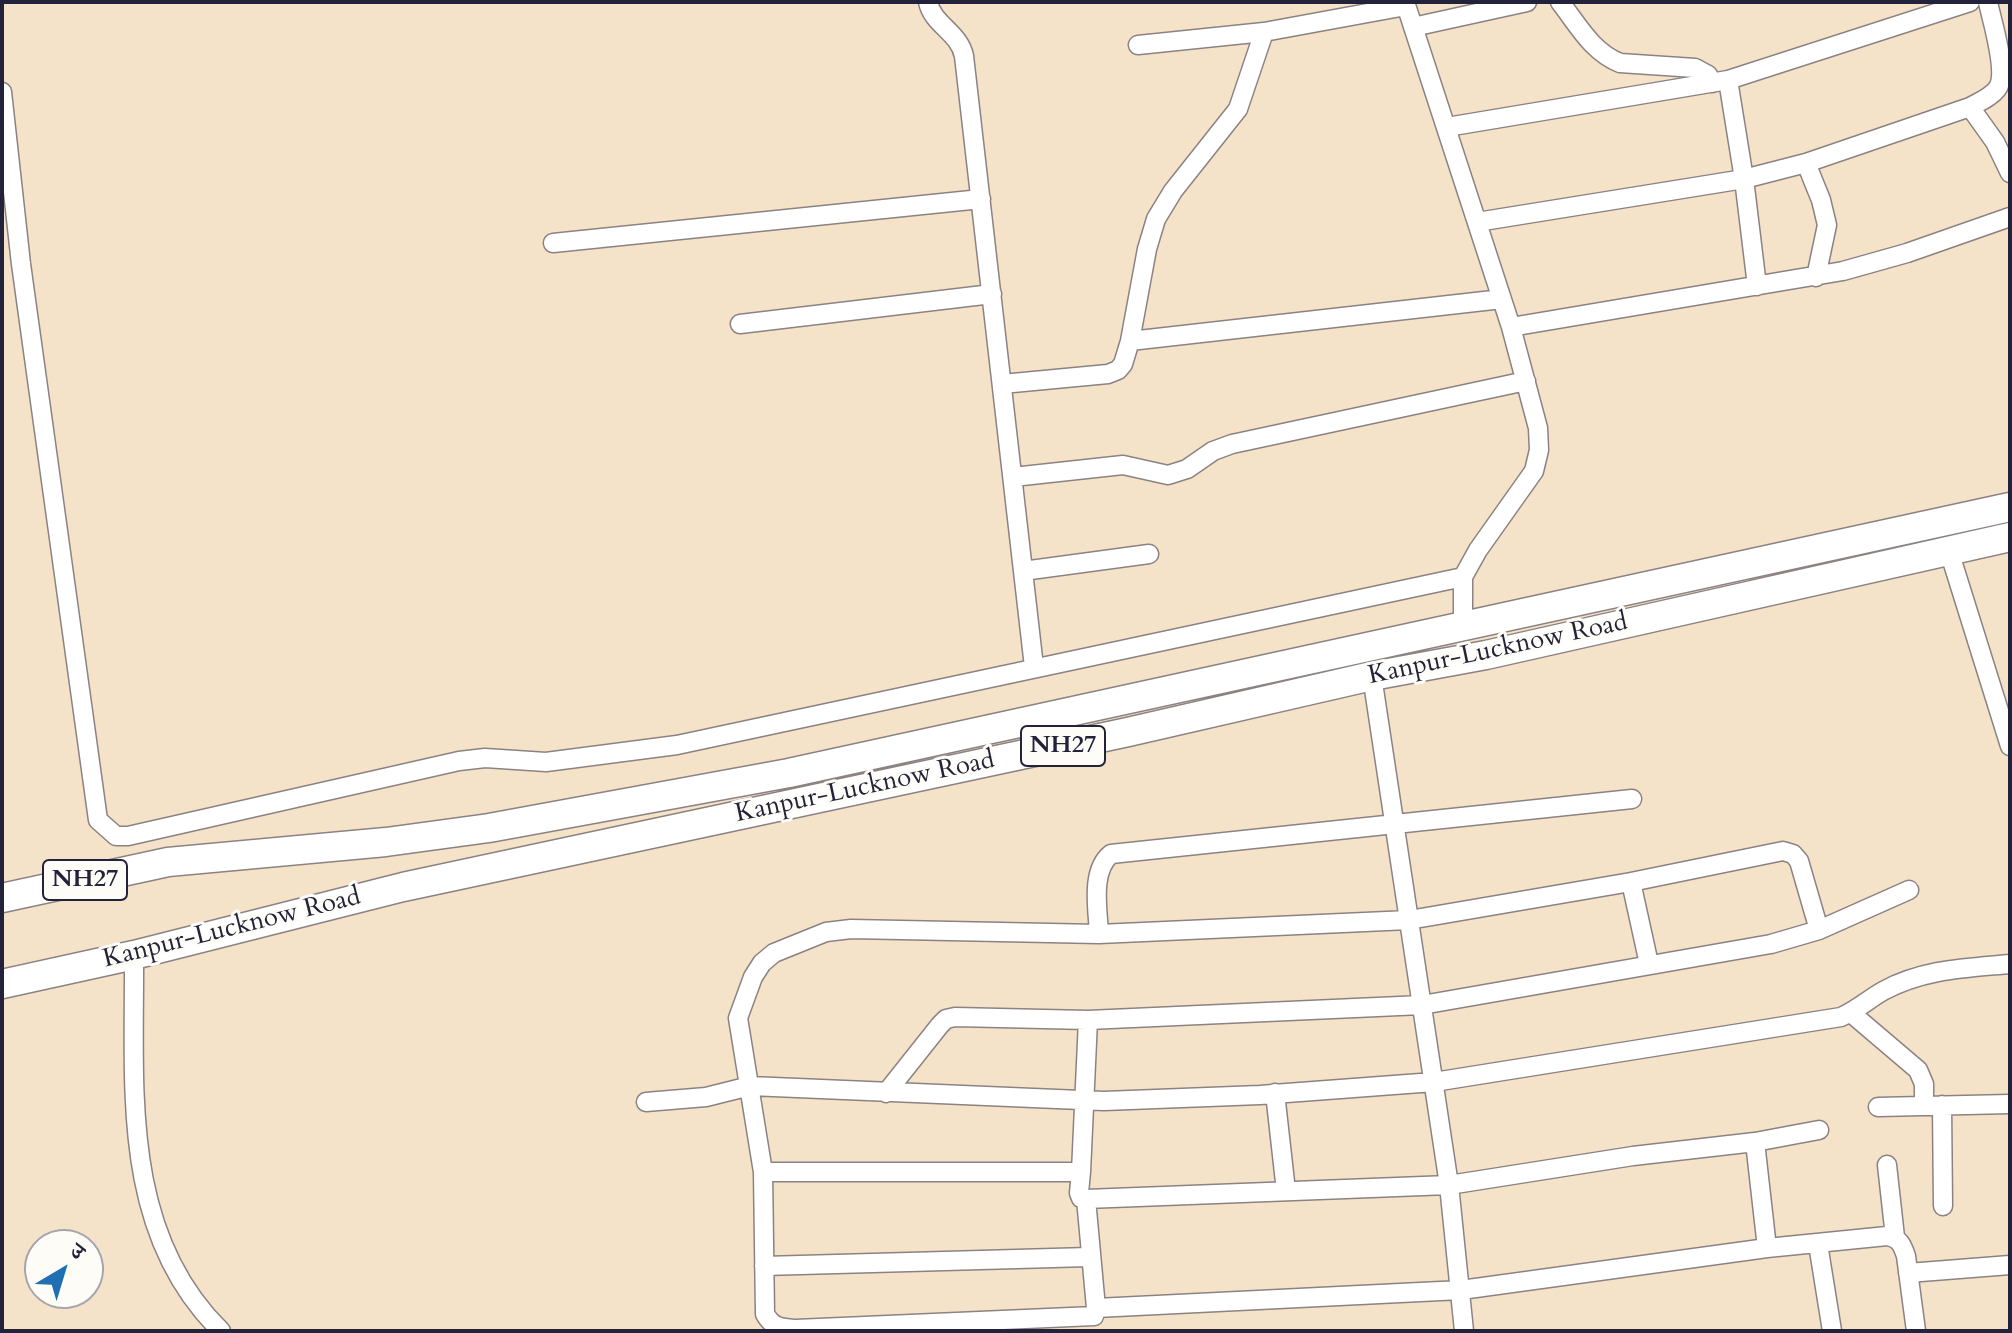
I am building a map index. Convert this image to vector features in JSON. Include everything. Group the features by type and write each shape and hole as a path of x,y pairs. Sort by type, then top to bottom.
{"highway":[{"name":"Kanpur-Lucknow Road","path":"2,898 168,862 386,842 519,823 789,773 2010,507"},
{"name":"Kanpur-Lucknow Road","path":"2,984 126,957 403,887 1113,735 1372,676 1486,655 2010,537"},
{"path":"1649,587 1653,617"}],"street":[{"path":"928,2 933,16 961,44 1034,667"},
{"path":"1413,27 1527,2"},
{"path":"1560,2 1599,53 1620,63 1702,70 1720,82 1744,179 1757,286"},
{"path":"1447,127 1720,82 1970,2"},
{"path":"1477,222 1744,179 1806,163 1970,107 1989,97 2003,75 1988,2"},
{"path":"1138,45 1264,32 1406,4 1511,327 1538,428 1539,450 1534,471 1478,550 1463,577 1463,625"},
{"path":"1002,384 1108,374 1123,364 1156,219 1173,191 1238,109 1264,32"},
{"path":"2,92 23,280 95,805 98,820 116,836 128,836 459,761 485,758 546,762 677,745 1463,577"},
{"path":"1970,107 1995,142 2010,173"},
{"path":"1806,163 1827,225 1816,277"},
{"path":"553,243 981,199"},
{"path":"1511,327 1816,277 1907,253 2010,217"},
{"path":"740,324 992,294"},
{"path":"1130,341 1502,299"},
{"path":"1013,477 1123,465 1168,475 1187,469 1213,451 1232,444 1526,381"},
{"path":"1949,551 2010,746"},
{"path":"1023,571 1149,554"},
{"path":"1372,676 1449,1185 1464,1331"},
{"path":"1099,934 1097,896 1100,868 1111,854 1632,799"},
{"path":"1819,930 1799,861 1793,854 1783,851 1631,882 1409,920 1099,934 851,929 826,932 786,946 762,963 745,995 738,1018 763,1172 765,1314 771,1327 796,1329 1095,1318 1461,1290 1767,1248 1887,1236 1895,1237 1902,1244 1916,1331"},
{"path":"1631,882 1649,964"},
{"path":"886,1093 946,1019 955,1017 1088,1020 1422,1005 1771,944 1819,930 1909,890"},
{"path":"126,957 140,1169 171,1261 189,1294 221,1331"},
{"path":"646,1102 706,1097 750,1086 1084,1100 1275,1093 1434,1082 1841,1017 1882,991 1905,981 1949,968 2010,964"},
{"path":"1851,1013 1918,1070 1933,1105 1943,1206"},
{"path":"1088,1020 1079,1193 1081,1198 1086,1199 1449,1185 1633,1156 1755,1142 1819,1130"},
{"path":"1275,1093 1286,1191"},
{"path":"1878,1107 2010,1104"},
{"path":"1755,1142 1767,1248"},
{"path":"1887,1165 1895,1237"},
{"path":"763,1172 1081,1172"},
{"path":"1086,1199 1095,1318"},
{"path":"1818,1244 1832,1331"},
{"path":"764,1266 1089,1257"},
{"path":"1908,1273 2010,1265"}]}
